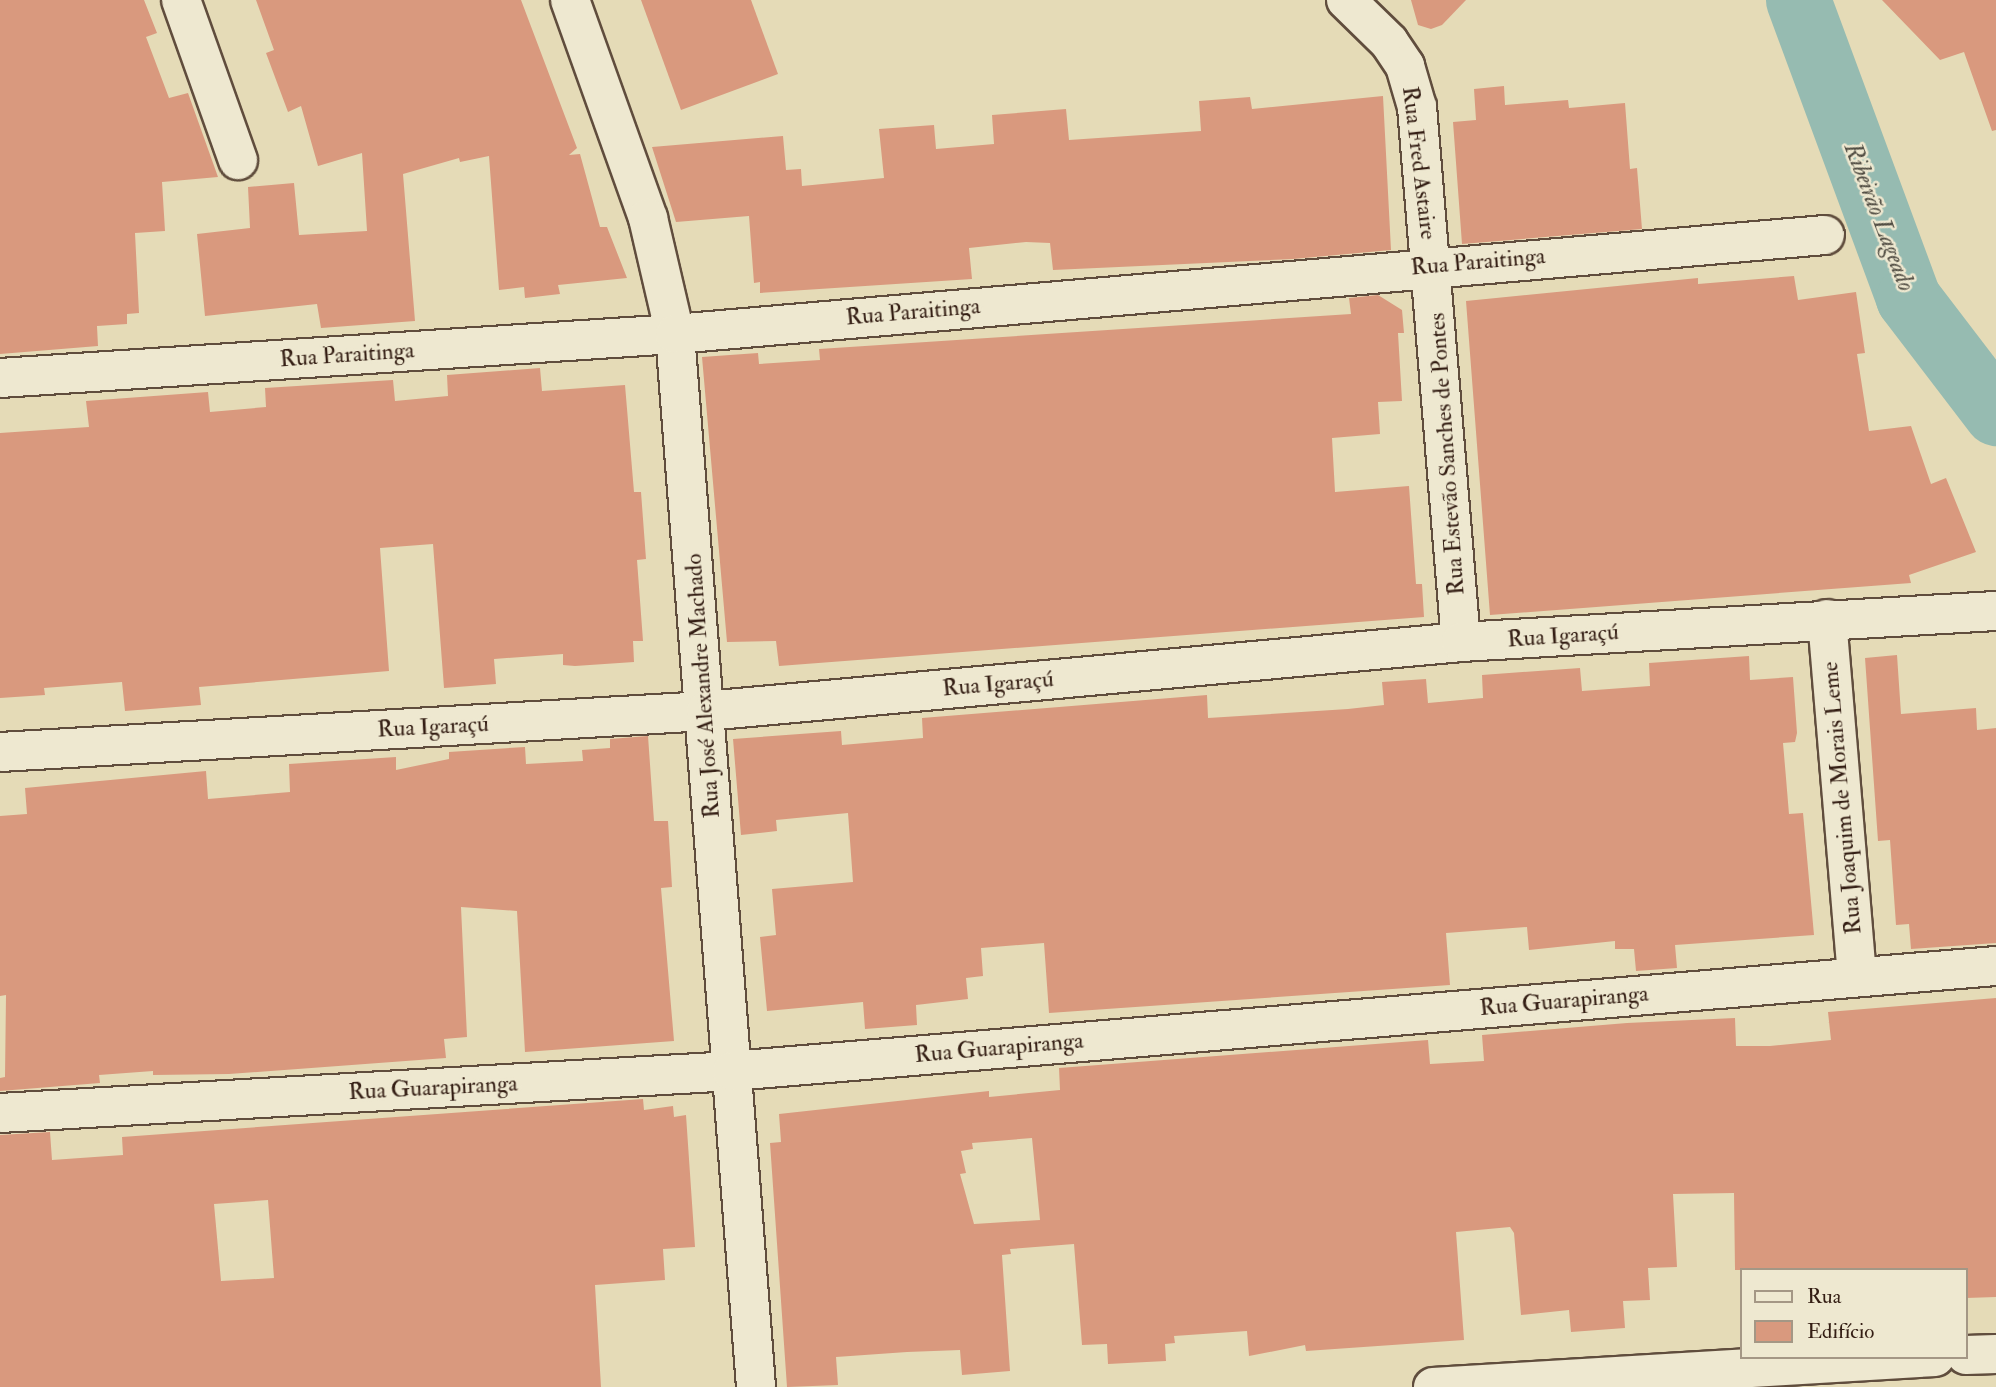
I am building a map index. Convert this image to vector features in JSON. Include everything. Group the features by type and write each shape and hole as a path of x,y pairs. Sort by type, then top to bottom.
{"street":[{"path":"181,0 239,160"},
{"name":"Rua José Alexandre Machado","path":"570,0 648,218 675,334 756,1387"},
{"name":"Rua Fred Astaire","path":"1346,0 1389,42 1405,66 1417,107 1432,265"},
{"name":"Rua Paraitinga","path":"0,378 675,334 1432,265 1825,235"},
{"name":"Rua Estevão Sanches de Pontes","path":"1432,265 1461,642"},
{"name":"Rua Igaraçú","path":"0,752 706,711 1461,642 1996,611"},
{"name":"Rua Joaquim de Morais Leme","path":"1827,619 1857,976"},
{"name":"Rua Guarapiranga","path":"0,1113 733,1070 1996,966"},
{"path":"1968,1355 1996,1354"},
{"path":"1433,1387 1902,1359"}],"building":[{"path":"0,0 144,0 157,33 146,37 169,98 188,93 218,177 162,182 165,231 135,233 139,313 127,314 127,324 97,326 98,346 0,354"},
{"path":"256,0 521,0 577,148 569,155 580,154 600,227 607,227 627,278 558,285 560,294 525,298 524,287 499,290 489,156 460,162 459,158 403,174 415,321 321,328 317,304 205,316 197,234 250,228 248,187 294,183 299,235 367,231 362,153 318,166 301,106 288,112 266,53 274,50"},
{"path":"641,0 751,0 778,74 681,110"},
{"path":"1411,0 1466,0 1442,25 1431,29 1418,25"},
{"path":"1882,0 1996,0 1996,130 1992,131 1964,52 1940,60"},
{"path":"1504,86 1505,105 1568,100 1569,108 1625,103 1630,169 1637,168 1642,229 1462,244 1453,122 1476,120 1474,89"},
{"path":"1383,96 1391,250 1293,259 1053,270 1050,243 1026,242 969,248 972,279 760,293 760,282 754,283 749,216 676,222 652,147 783,136 786,170 801,169 802,186 884,178 879,129 934,125 936,149 994,144 992,115 1066,109 1069,140 1201,131 1199,101 1250,97 1252,109"},
{"path":"1794,276 1798,300 1856,292 1865,353 1857,354 1869,431 1911,426 1931,484 1946,478 1976,552 1909,575 1911,583 1490,615 1466,301 1698,278 1698,284"},
{"path":"1378,295 1402,310 1404,333 1398,333 1402,401 1378,402 1380,434 1332,438 1335,492 1409,486 1416,584 1422,584 1424,617 779,666 776,641 727,642 702,357 758,353 759,364 820,360 819,349 1351,314 1349,298"},
{"path":"540,368 542,391 625,385 634,492 641,492 646,559 637,560 643,641 633,641 634,662 563,665 563,654 494,659 496,684 444,688 433,544 380,548 389,671 199,687 201,705 125,711 122,682 44,688 45,695 0,698 0,433 89,427 86,401 208,392 210,412 266,407 265,388 393,380 395,401 448,396 447,375"},
{"path":"1897,655 1901,714 1976,708 1977,730 1996,728 1996,943 1911,949 1909,924 1896,925 1890,840 1878,841 1865,658"},
{"path":"1749,656 1750,680 1793,677 1797,733 1795,742 1783,743 1789,814 1803,813 1814,935 1675,945 1677,968 1636,971 1634,949 1615,949 1615,941 1529,950 1527,927 1446,933 1450,985 1049,1013 1044,943 981,948 983,976 966,978 968,999 916,1005 917,1025 865,1029 863,1002 767,1011 760,937 776,935 772,889 853,882 848,813 776,820 777,831 741,835 733,739 841,731 842,745 923,738 922,718 1207,695 1208,718 1348,709 1384,705 1382,682 1426,679 1428,703 1483,698 1482,675 1580,668 1582,691 1650,686 1649,663"},
{"path":"648,736 654,821 668,821 672,887 661,888 674,1041 525,1052 517,911 461,907 467,1037 444,1039 446,1058 229,1074 153,1075 153,1071 99,1075 100,1083 0,1091 0,1078 5,1077 6,995 0,996 0,816 27,814 25,788 206,771 208,799 290,792 289,764 396,757 396,770 449,759 449,752 525,747 526,764 583,761 582,750 610,748 610,739"},
{"path":"1996,998 1996,1297 1968,1298 1968,1268 1735,1270 1734,1193 1673,1194 1677,1267 1648,1268 1650,1300 1623,1301 1625,1328 1571,1332 1569,1310 1521,1315 1514,1233 1510,1227 1456,1232 1464,1340 1306,1351 1305,1345 1249,1356 1247,1331 1174,1336 1175,1343 1165,1344 1166,1361 1108,1364 1107,1344 1082,1345 1074,1244 1010,1249 1011,1254 1002,1255 1010,1371 962,1375 960,1350 836,1357 838,1385 787,1387 770,1143 781,1142 779,1114 989,1091 989,1097 1060,1090 1059,1068 1428,1040 1430,1064 1484,1061 1482,1035 1627,1023 1735,1018 1736,1046 1770,1046 1831,1040 1828,1012","holes":["1032,1138 1040,1220 974,1224 960,1174 966,1173 961,1151 973,1149 972,1143"]},
{"path":"643,1099 644,1110 673,1106 674,1117 686,1115 695,1247 663,1249 665,1280 595,1285 601,1387 0,1387 0,1135 50,1132 52,1160 123,1155 122,1137","holes":["268,1200 274,1278 221,1281 214,1204"]}],"waterway":[{"name":"Ribeirão Lageado","path":"1798,0 1908,298 1996,413"}]}
